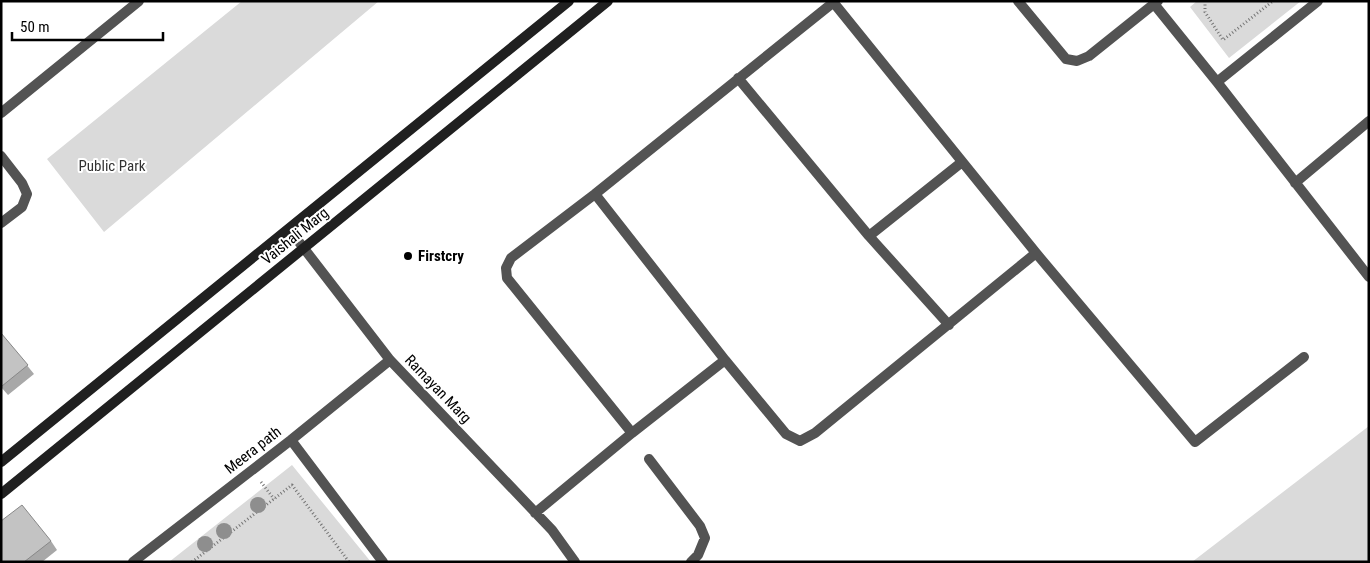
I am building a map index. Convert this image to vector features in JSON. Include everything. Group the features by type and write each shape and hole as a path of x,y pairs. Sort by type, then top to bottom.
{"street":[{"path":"1,113 139,1"},
{"name":"Vaishali Marg","path":"1,462 569,1"},
{"name":"Vaishali Marg","path":"1,494 608,1"},
{"path":"1018,1 1066,58 1077,62 1089,56 1156,3 1369,277"},
{"path":"1217,82 1318,1"},
{"path":"632,433 507,278 506,268 511,258 595,194 834,2 1036,253 1195,442 1304,357"},
{"path":"738,78 869,236 948,324"},
{"path":"1295,183 1369,121"},
{"path":"1,156 22,183 27,194 22,207 1,223"},
{"path":"869,236 962,162"},
{"path":"595,194 725,360 786,434 800,441 815,433 1036,253"},
{"name":"Ramayan Marg","path":"289,229 390,360 552,530 575,562"},
{"name":"Meera path","path":"132,562 291,440 390,360"},
{"path":"535,512 725,360"},
{"path":"291,440 383,562"},
{"path":"649,459 700,526 706,538 698,556 691,562"}],"path":[{"path":"1205,1 1205,12 1224,40 1273,1"},
{"path":"252,470 274,499"},
{"path":"192,562 292,485 349,562"}],"green space":[{"name":"Public Park","path":"242,1 379,1 104,232 47,159"},
{"path":"1197,1 1301,1 1229,58 1190,7"},
{"path":"1369,426 1369,562 1192,562"},
{"path":"292,465 371,562 169,562"}],"building":[{"path":"1,333 28,365 2,386 1,386"},
{"path":"22,505 51,541 24,562 1,562 1,521"}],"place":[{"name":"Firstcry","path":"408,256"}]}
